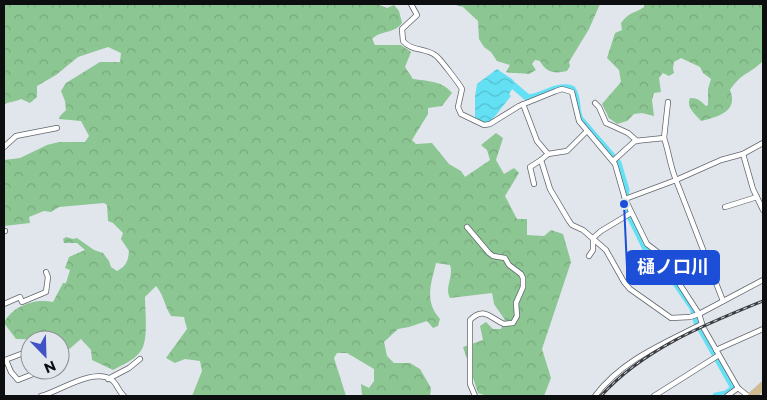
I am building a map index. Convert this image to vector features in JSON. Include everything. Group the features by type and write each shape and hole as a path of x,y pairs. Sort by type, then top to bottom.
{"main road":[{"path":"750,396 763,386"}],"street":[{"path":"412,4 416,15 402,29 403,41 410,47 437,55 462,89 458,107 461,114 477,123 490,124 523,104 562,89 572,92 578,121 613,162 625,199 647,244 660,254 699,314 702,324 738,388 750,396"},
{"path":"668,102 664,138 671,167 723,301"},
{"path":"595,103 599,107 606,123 637,140"},
{"path":"523,104 537,141 548,154"},
{"path":"4,147 16,136 57,128"},
{"path":"534,184 530,167 548,154 566,151 587,131"},
{"path":"613,162 637,140 664,138"},
{"path":"625,199 676,180 721,160 743,154 763,143"},
{"path":"743,154 753,189 763,210"},
{"path":"541,160 550,189 572,225 583,230 606,250 630,289 671,318 699,314 763,280"},
{"path":"726,208 757,197"},
{"path":"589,256 592,250 593,238 631,213"},
{"path":"467,227 489,253 505,258 509,265 521,274 523,282 516,303 517,316 513,323 504,324 485,313 474,316 470,320 470,384 475,396"},
{"path":"4,304 20,297 22,302 46,292 48,277 46,272"},
{"path":"595,396 621,369 633,360 702,324"},
{"path":"716,350 763,329"},
{"path":"20,354 5,360 11,372 18,380 20,379"},
{"path":"654,396 719,355"},
{"path":"108,379 140,359"},
{"path":"41,396 90,377 114,381 124,396"},
{"path":"727,396 738,388"}],"green space":[{"path":"4,4 377,4 387,8 394,5 399,11 402,23 395,29 379,34 372,39 375,45 401,45 411,52 405,67 413,79 439,84 452,93 442,106 428,108 428,114 412,140 416,144 432,143 449,164 461,171 465,177 490,160 487,150 481,145 496,133 503,138 496,160 504,174 514,168 519,173 505,196 517,219 527,219 527,235 544,236 551,230 563,234 571,262 542,349 551,378 544,396 487,396 478,393 463,347 483,340 480,326 486,322 493,329 501,329 505,320 494,304 492,293 450,298 448,290 451,274 450,265 436,263 430,299 440,319 438,326 433,328 427,321 398,329 384,342 387,356 394,363 410,363 420,369 431,388 430,396 362,396 361,384 369,388 374,381 374,369 347,353 337,353 334,358 346,396 192,396 202,371 200,361 185,359 175,363 166,358 187,329 184,317 171,316 156,286 145,297 146,334 143,347 134,358 113,370 92,360 91,350 81,339 70,348 70,330 20,330 20,339 16,339 4,323 8,317 18,308 32,302 53,302 63,283 66,283 70,270 65,268 69,257 85,250 77,243 64,243 63,239 66,237 77,238 94,250 103,253 111,267 117,271 123,267 128,258 129,251 121,239 123,233 113,223 108,221 107,205 104,203 59,207 51,212 44,211 29,217 30,223 4,226 4,160 20,158 47,145 59,142 85,142 89,136 81,121 59,119 66,110 61,91 66,83 100,62 120,62 121,53 108,47 78,57 56,75 37,86 37,97 30,103 21,99 4,105"},
{"path":"452,4 600,4 589,29 569,62 570,66 567,71 551,72 540,61 535,60 532,64 536,70 529,74 506,72 510,65 497,61 479,39 478,21 463,7"},
{"path":"644,4 761,4 763,6 763,61 734,84 730,90 732,104 725,112 714,118 701,121 694,113 689,104 690,98 699,100 706,106 708,105 708,89 711,79 703,73 700,67 681,58 674,62 674,73 669,76 663,73 659,78 661,92 654,93 652,100 654,116 642,113 634,114 627,121 617,124 609,118 602,104 621,82 619,70 607,58 615,33 622,30 621,23 624,19 644,7"}],"water":[{"path":"497,69 512,79 518,86 515,89 513,88 509,94 511,96 492,120 489,123 482,123 475,119 477,84"}],"waterway":[{"path":"515,87 528,98 555,89 572,89 576,96 580,119 618,163 626,190 624,204 647,251 658,257 693,308 697,322 734,388 726,394 716,396"}],"railway":[{"path":"601,396 636,365 676,339 763,301"}],"place":[{"name":"樋ノ口川","path":"624,204"}]}
